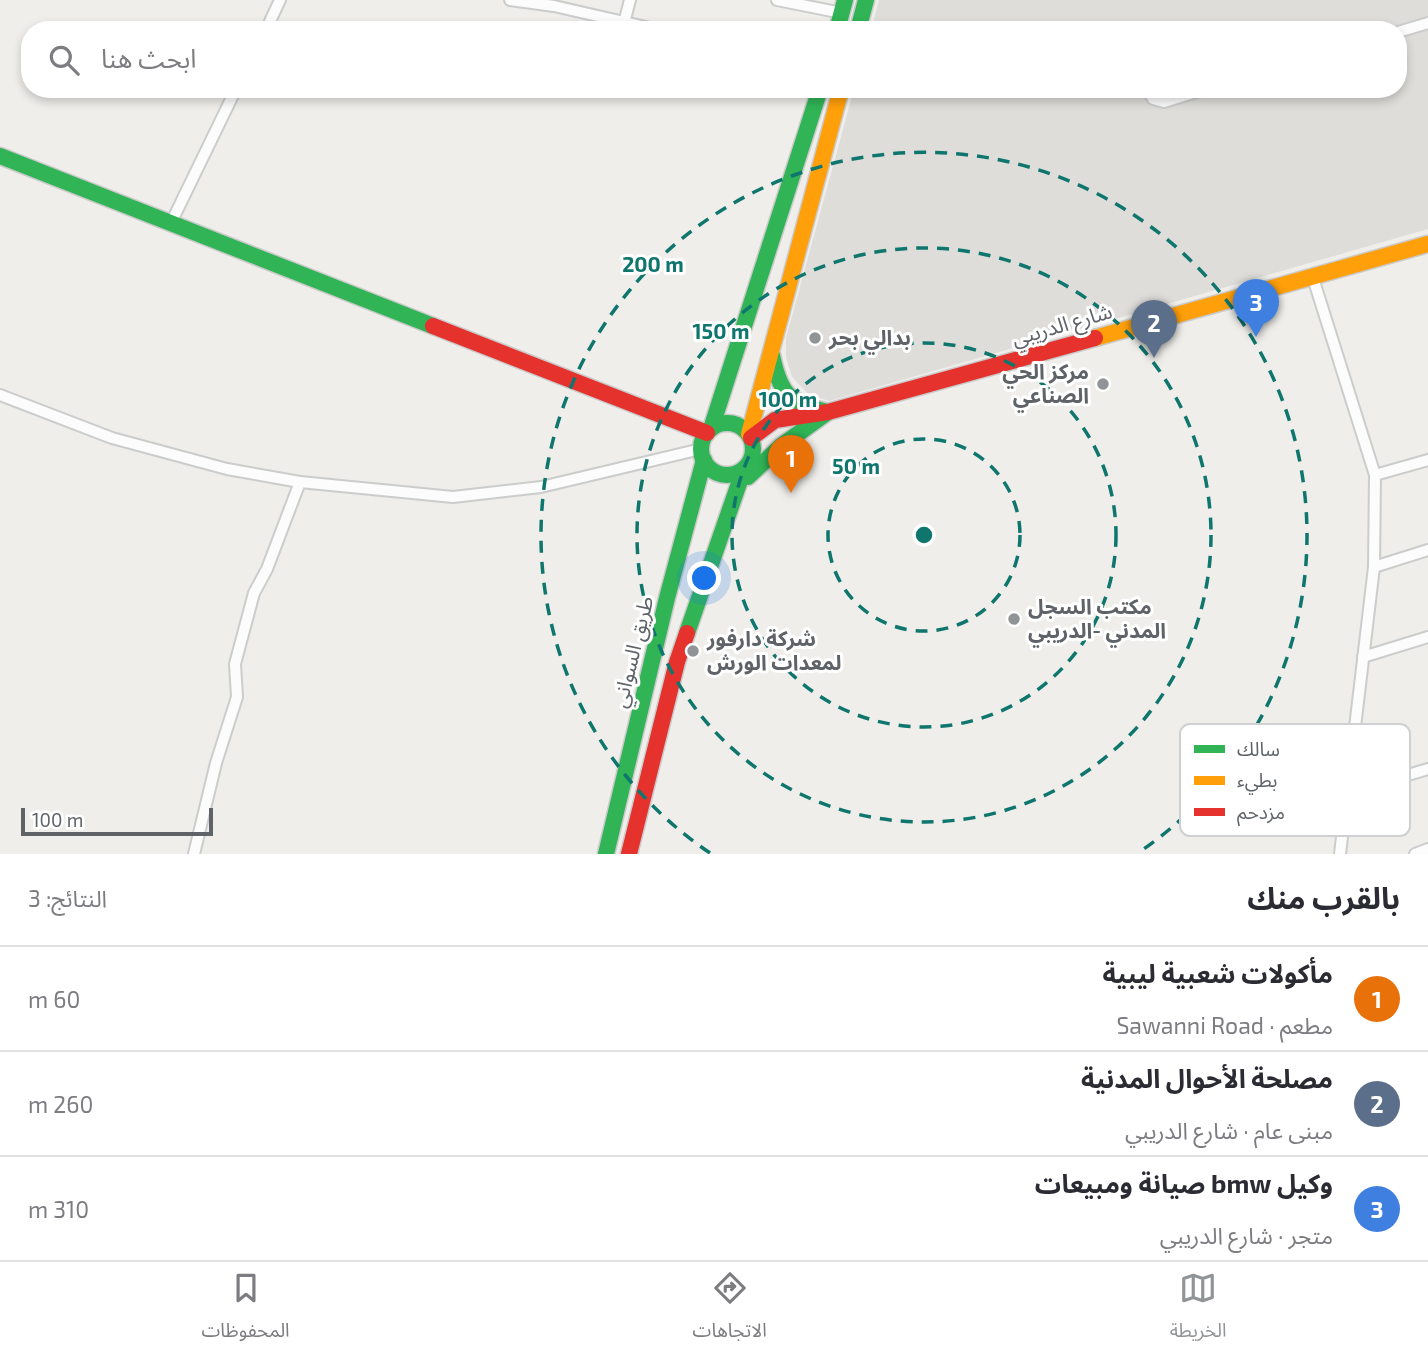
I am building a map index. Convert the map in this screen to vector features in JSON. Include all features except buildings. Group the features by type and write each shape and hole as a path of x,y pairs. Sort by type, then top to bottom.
{"main road":[{"path":"860,21 866,0"},
{"path":"744,469 734,474 722,474 711,469 703,455 817,98"},
{"path":"629,854 677,662 744,469 753,455 750,436 811,194 838,98"},
{"path":"0,156 709,431 722,424 734,424 750,436"},
{"name":"شارع الدريبي","path":"750,436 775,421 828,412 1428,244"},
{"path":"772,352 776,376 786,395 804,407 828,412"},
{"path":"737,490 765,459 828,412"},
{"name":"طريق السواني","path":"606,854 703,455"}],"street":[{"path":"270,21 280,0"},
{"path":"510,0 534,1 616,21"},
{"path":"625,21 630,0"},
{"path":"777,0 844,7"},
{"path":"1407,29 1428,23"},
{"path":"171,223 232,98"},
{"path":"1152,98 1164,102 1177,98"},
{"path":"1312,278 1375,475 1374,567 1356,724"},
{"path":"0,395 112,438 227,469 300,482 453,497 541,487 703,455"},
{"path":"1375,475 1428,460"},
{"path":"194,854 216,763 237,697 235,664 254,593 267,569 300,482"},
{"path":"1374,567 1428,550"},
{"path":"1363,657 1428,637"},
{"path":"1410,774 1428,769"},
{"path":"1340,854 1342,836"},
{"path":"1415,854 1428,849"}],"shaded area":[{"path":"879,0 1428,0 1428,229 829,401 808,394 792,377 786,357 786,338 852,98 1407,98 1407,21 873,21"}],"traffic: fast":[{"path":"839,21 845,0"},
{"path":"860,21 866,0"},
{"path":"711,429 817,98"},
{"path":"0,156 433,326"},
{"path":"772,355 779,379 788,395 804,405 828,412"},
{"path":"748,477 781,446 828,412"},
{"path":"727,423 737,425 745,431 751,439 753,449 751,459 745,467 737,473 727,475 717,473 709,467 703,459 701,449 703,439 709,431 717,425 727,423"},
{"path":"606,854 667,598 704,460"},
{"path":"687,633 744,469"}],"traffic: slow":[{"path":"749,434 839,98"},
{"path":"1095,338 1428,244"}],"traffic: jam":[{"path":"433,326 707,433"},
{"path":"751,438 775,420 828,412 1095,338"},
{"path":"629,854 677,662 687,633"}],"place":[{"name":"وكيل bmw صيانة ومبيعات","path":"1256,337"},
{"name":"بدالي بحر","path":"815,338"},
{"name":"مصلحة الأحوال المدنية","path":"1154,358"},
{"name":"مركز الحي الصناعي","path":"1103,384"},
{"name":"مأكولات شعبية ليبية","path":"791,493"},
{"name":"مكتب السجل المدني -الدريبي","path":"1014,619"},
{"name":"شركة دارفور لمعدات الورش","path":"693,651"}]}
